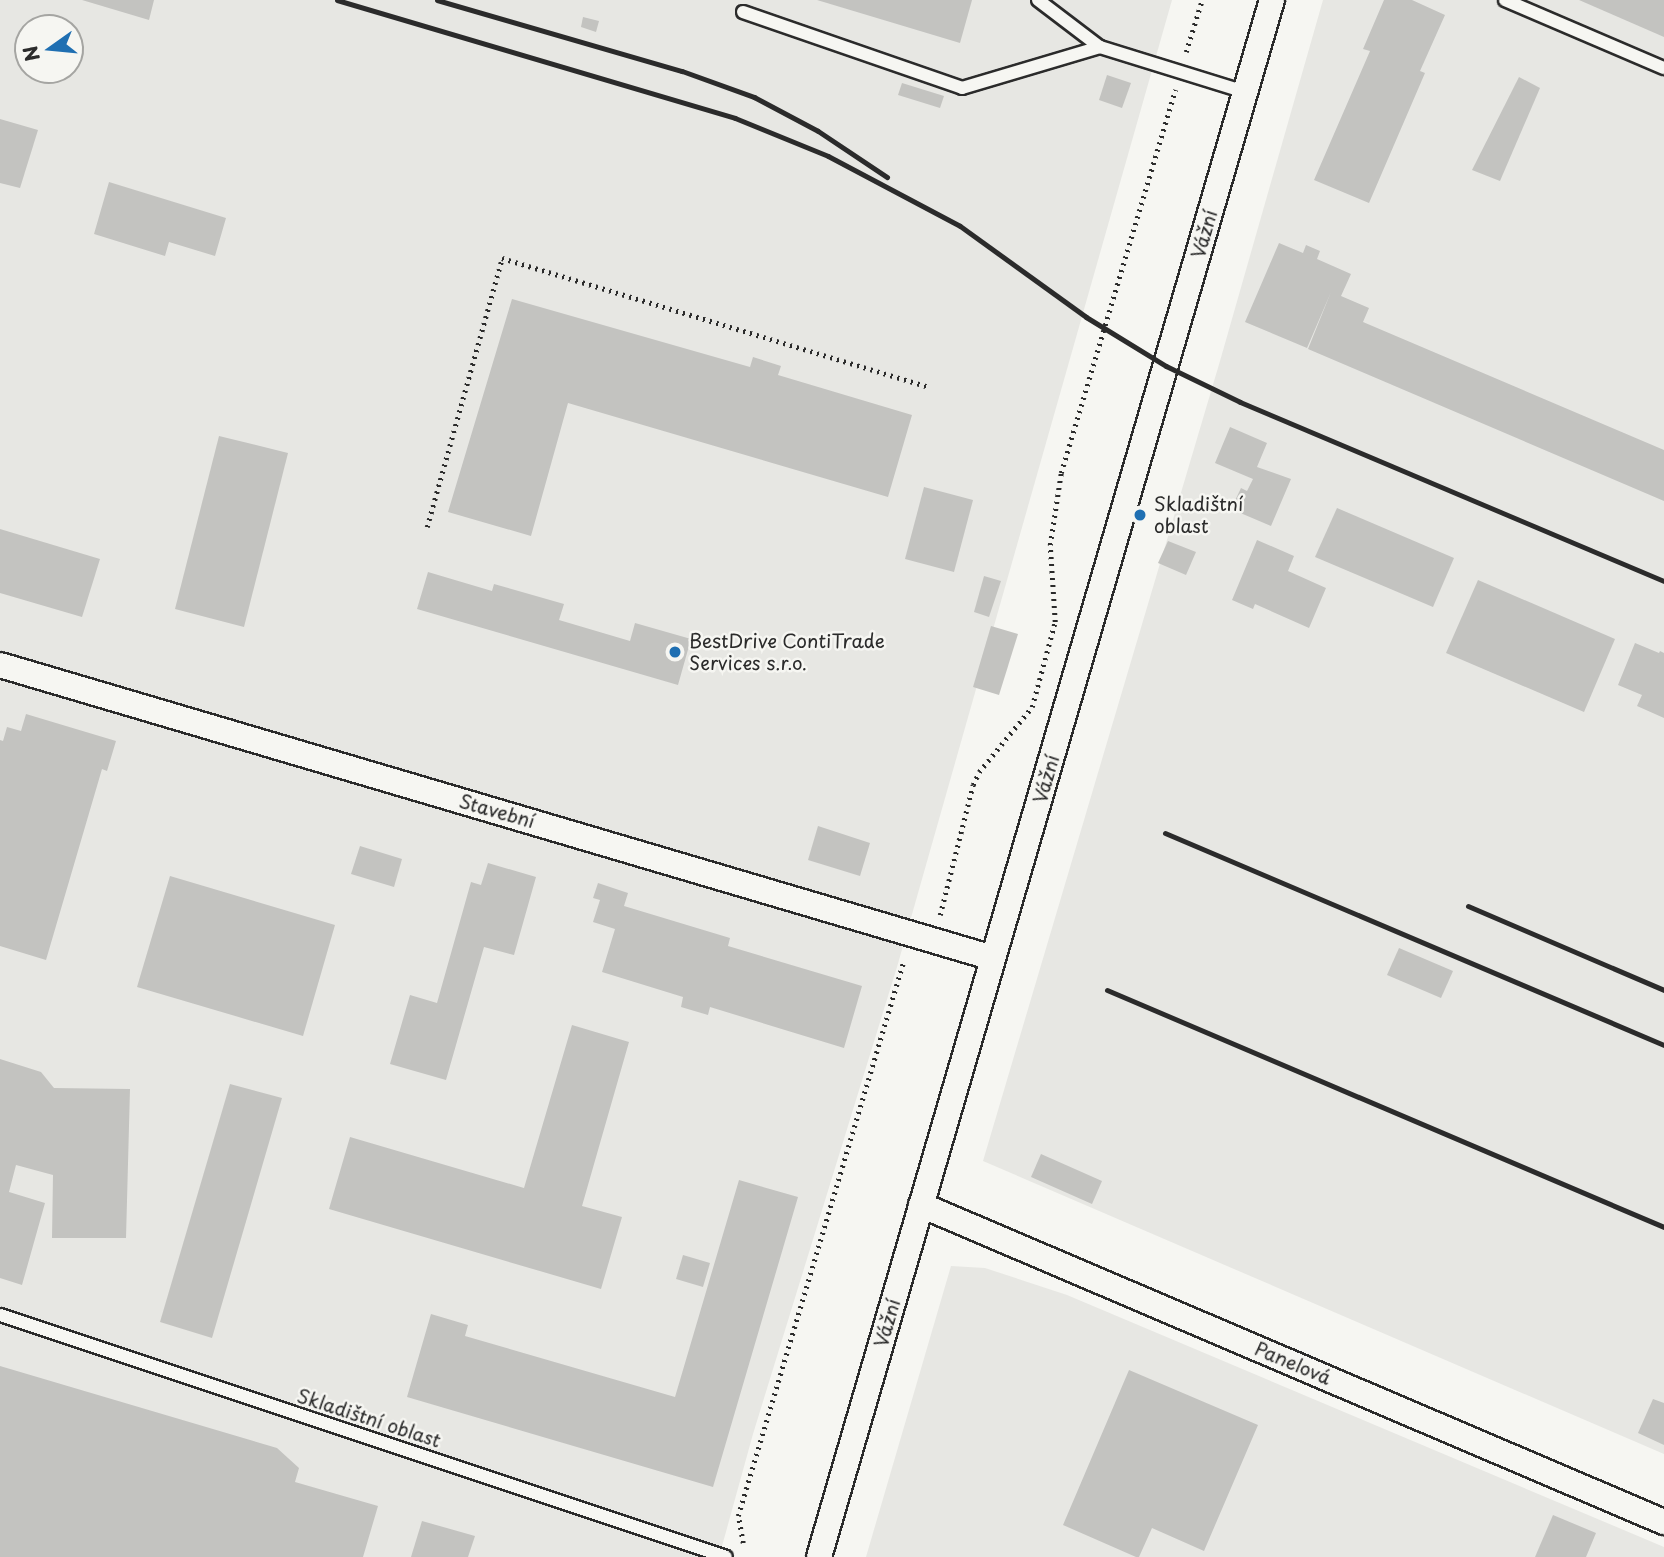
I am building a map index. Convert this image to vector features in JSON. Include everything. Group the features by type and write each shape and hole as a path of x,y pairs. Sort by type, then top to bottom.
{"street":[{"name":"Vážní","path":"819,1557 1272,0"},
{"name":"Stavební","path":"0,665 993,958"},
{"name":"Panelová","path":"921,1205 1664,1522"}],"lane":[{"path":"1038,0 1100,47 1245,92"},
{"path":"1505,0 1664,68"},
{"path":"743,12 962,88 1100,47"},
{"name":"Skladištní oblast","path":"0,1315 726,1557"}],"path":[{"path":"744,1548 737,1516 973,785 979,772 1032,707 1055,622 1050,545 1060,473 1202,0"},
{"path":"426,527 502,258 928,387"}],"shaded area":[{"path":"0,0 1172,0 897,967 753,1434 719,1557 0,1557"},
{"path":"1323,0 1664,0 1664,1454 983,1161 1220,361"},
{"path":"951,1266 985,1268 1067,1295 1664,1547 1664,1557 866,1557"}],"building":[{"path":"82,0 154,0 149,20"},
{"path":"817,0 972,0 960,43"},
{"path":"1384,0 1412,0 1445,15 1420,71 1425,73 1369,203 1314,180 1370,51 1363,49"},
{"path":"1579,0 1664,0 1664,37"},
{"path":"583,17 599,21 596,32 581,27"},
{"path":"1107,75 1131,83 1122,108 1099,100"},
{"path":"1519,77 1540,88 1500,181 1472,170"},
{"path":"902,83 944,96 940,108 898,95"},
{"path":"0,119 38,130 20,188 0,183"},
{"path":"109,182 226,218 215,256 169,242 165,256 94,234"},
{"path":"1279,243 1303,253 1306,245 1320,251 1317,259 1351,274 1341,296 1369,308 1363,322 1664,450 1664,501 1308,349 1331,292 1307,348 1245,322"},
{"path":"512,299 750,367 753,357 781,366 778,375 912,415 888,497 568,403 531,536 448,512"},
{"path":"1230,427 1267,443 1257,467 1291,479 1271,526 1231,509 1241,488 1247,491 1253,479 1215,463"},
{"path":"219,436 288,453 244,627 175,609"},
{"path":"924,487 973,500 954,572 905,559"},
{"path":"1337,508 1454,558 1433,607 1315,557"},
{"path":"0,529 100,559 82,617 0,593"},
{"path":"1257,540 1294,556 1288,571 1326,588 1309,628 1255,604 1253,609 1232,600"},
{"path":"1168,541 1196,552 1186,575 1158,563"},
{"path":"428,572 492,591 494,584 564,604 559,620 630,641 635,623 691,639 678,685 417,609"},
{"path":"984,576 1001,581 989,617 974,612"},
{"path":"1478,580 1615,639 1584,712 1446,653"},
{"path":"991,626 1018,634 999,695 973,687"},
{"path":"1635,643 1664,653 1664,718 1637,706 1642,695 1618,685"},
{"path":"26,714 116,741 107,771 102,769 46,960 0,946 0,740 3,741 7,727 21,731"},
{"path":"818,826 870,843 860,876 808,860"},
{"path":"360,846 402,859 394,887 351,874"},
{"path":"488,863 536,877 514,955 484,947 446,1080 390,1064 410,995 437,1003 471,882 481,885"},
{"path":"170,876 335,925 303,1036 137,987"},
{"path":"598,883 628,893 624,906 730,938 728,946 862,986 844,1048 710,1007 708,1015 681,1007 683,997 602,972 615,929 593,922 600,900 593,898"},
{"path":"1399,948 1453,971 1441,998 1387,975"},
{"path":"572,1025 629,1042 582,1206 622,1217 601,1289 329,1209 350,1137 524,1188"},
{"path":"0,1059 41,1072 54,1088 130,1089 126,1238 52,1238 53,1175 16,1165 9,1192 45,1203 22,1285 0,1278"},
{"path":"230,1084 282,1098 212,1338 160,1322"},
{"path":"1041,1154 1102,1181 1092,1204 1031,1177"},
{"path":"739,1180 798,1197 713,1487 407,1397 431,1314 468,1325 465,1336 675,1397"},
{"path":"683,1255 710,1263 703,1287 676,1279"},
{"path":"0,1366 277,1448 299,1468 295,1482 378,1506 363,1557 0,1557"},
{"path":"1129,1370 1258,1425 1204,1551 1152,1528 1139,1557 1136,1557 1063,1525"},
{"path":"1653,1399 1664,1403 1664,1445 1638,1433"},
{"path":"1553,1515 1596,1533 1586,1557 1535,1557"},
{"path":"422,1521 475,1536 468,1557 411,1557"}],"railway":[{"path":"337,0 735,118 828,156 960,226 1086,317 1166,366 1240,402 1664,581"},
{"path":"437,0 682,71 754,97 818,131 887,177"},
{"path":"1165,833 1664,1045"},
{"path":"1468,906 1664,990"},
{"path":"1107,990 1664,1227"}],"place":[{"name":"Skladištní oblast","path":"1140,515"},
{"name":"BestDrive ContiTrade Services s.r.o.","path":"675,652"}]}
